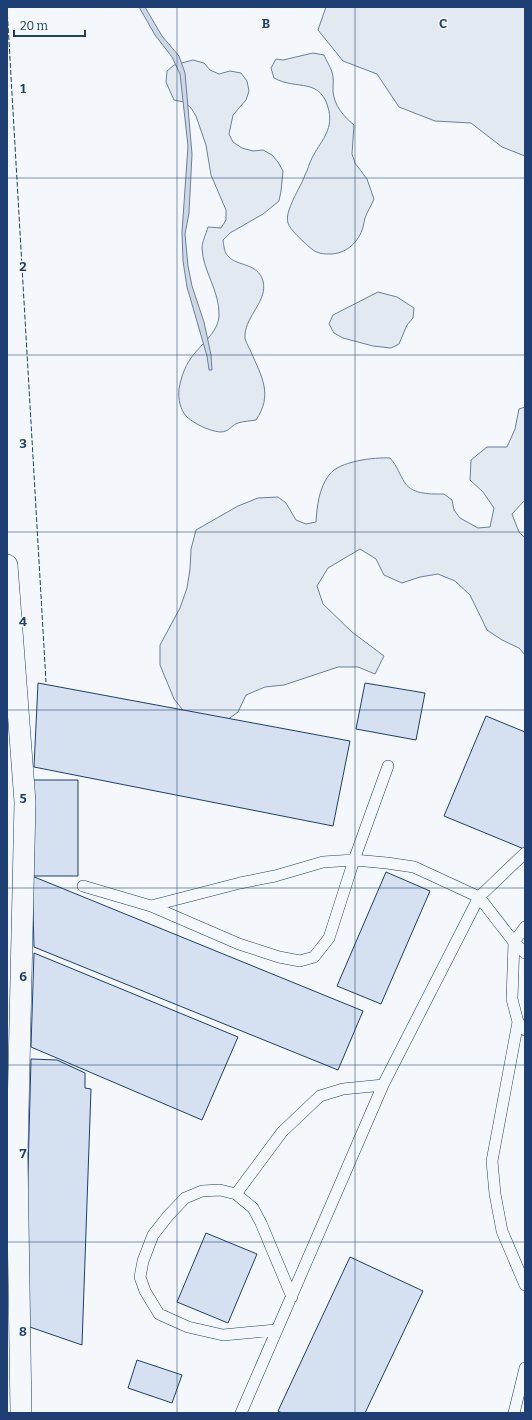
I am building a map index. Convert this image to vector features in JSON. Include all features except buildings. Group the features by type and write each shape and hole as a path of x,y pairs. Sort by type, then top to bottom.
{"street":[{"path":"7,565 24,802 16,823 17,1156 21,1413"}],"lane":[{"path":"84,886 151,906 239,944 279,957 300,961 314,957 329,938 354,860 388,766"},
{"path":"240,1413 292,1297 383,1085 478,897 525,853"},
{"path":"151,906 240,883 275,876 323,862 354,860 414,867 478,897 514,942 525,953"},
{"path":"525,927 514,942 512,999 522,1026 492,1161 495,1194 502,1231 525,1285"},
{"path":"236,1194 282,1132 320,1096 343,1089 383,1085"},
{"path":"276,1330 223,1335 188,1327 159,1314 146,1292 140,1277 142,1261 153,1235 185,1198 202,1191 220,1190 236,1194 253,1208 261,1223 292,1297"},
{"path":"514,1413 525,1368"}],"shaded area":[{"path":"139,7 145,7 162,36 179,56 185,73 192,154 189,213 185,234 188,266 192,286 204,322 211,355 212,370 209,370 207,356 187,287 183,261 182,232 188,146 180,74 172,57 155,35"},
{"path":"326,7 525,7 525,156 502,147 471,123 435,121 399,107 377,74 343,61 318,30"},
{"path":"313,53 324,55 333,77 333,91 337,106 346,118 354,125 352,154 355,163 367,179 374,199 366,216 361,232 355,242 341,252 330,254 316,252 311,248 291,229 287,218 288,212 311,160 325,136 329,125 329,111 325,100 320,93 307,86 291,84 274,78 271,68 276,59 283,60"},
{"path":"193,60 204,63 210,70 219,74 230,71 241,73 247,81 249,91 246,100 233,115 229,134 233,142 242,148 253,151 263,150 272,155 283,171 279,201 263,214 230,233 223,240 226,254 233,260 257,271 263,281 264,288 260,302 246,328 245,337 262,378 265,394 261,411 256,420 238,423 223,432 202,427 187,417 181,408 179,397 179,389 186,366 212,333 218,322 219,307 205,265 202,246 208,227 221,228 226,220 226,210 211,175 206,145 196,116 191,108 184,102 174,100 166,82 167,71 174,65"},
{"path":"378,292 397,297 414,308 413,318 407,325 399,344 391,348 373,346 343,338 334,333 329,324 333,315"},
{"path":"525,407 525,500 512,514 519,532 525,538 525,655 519,648 502,640 487,630 470,595 455,581 438,574 420,577 402,583 384,575 376,559 360,549 328,568 317,586 323,604 352,632 384,656 375,674 358,667 338,667 284,685 265,687 246,695 238,712 223,723 186,714 174,699 160,665 160,645 180,608 187,588 191,549 196,530 238,506 258,498 278,497 286,503 296,520 306,524 316,522 321,491 329,475 334,470 349,463 367,459 383,458 390,458 408,487 423,493 444,494 452,500 454,510 460,518 478,528 490,527 494,508 483,492 470,480 471,460 487,447 507,447 515,429 519,409"}],"fence":[{"path":"7,7 46,682"}]}
